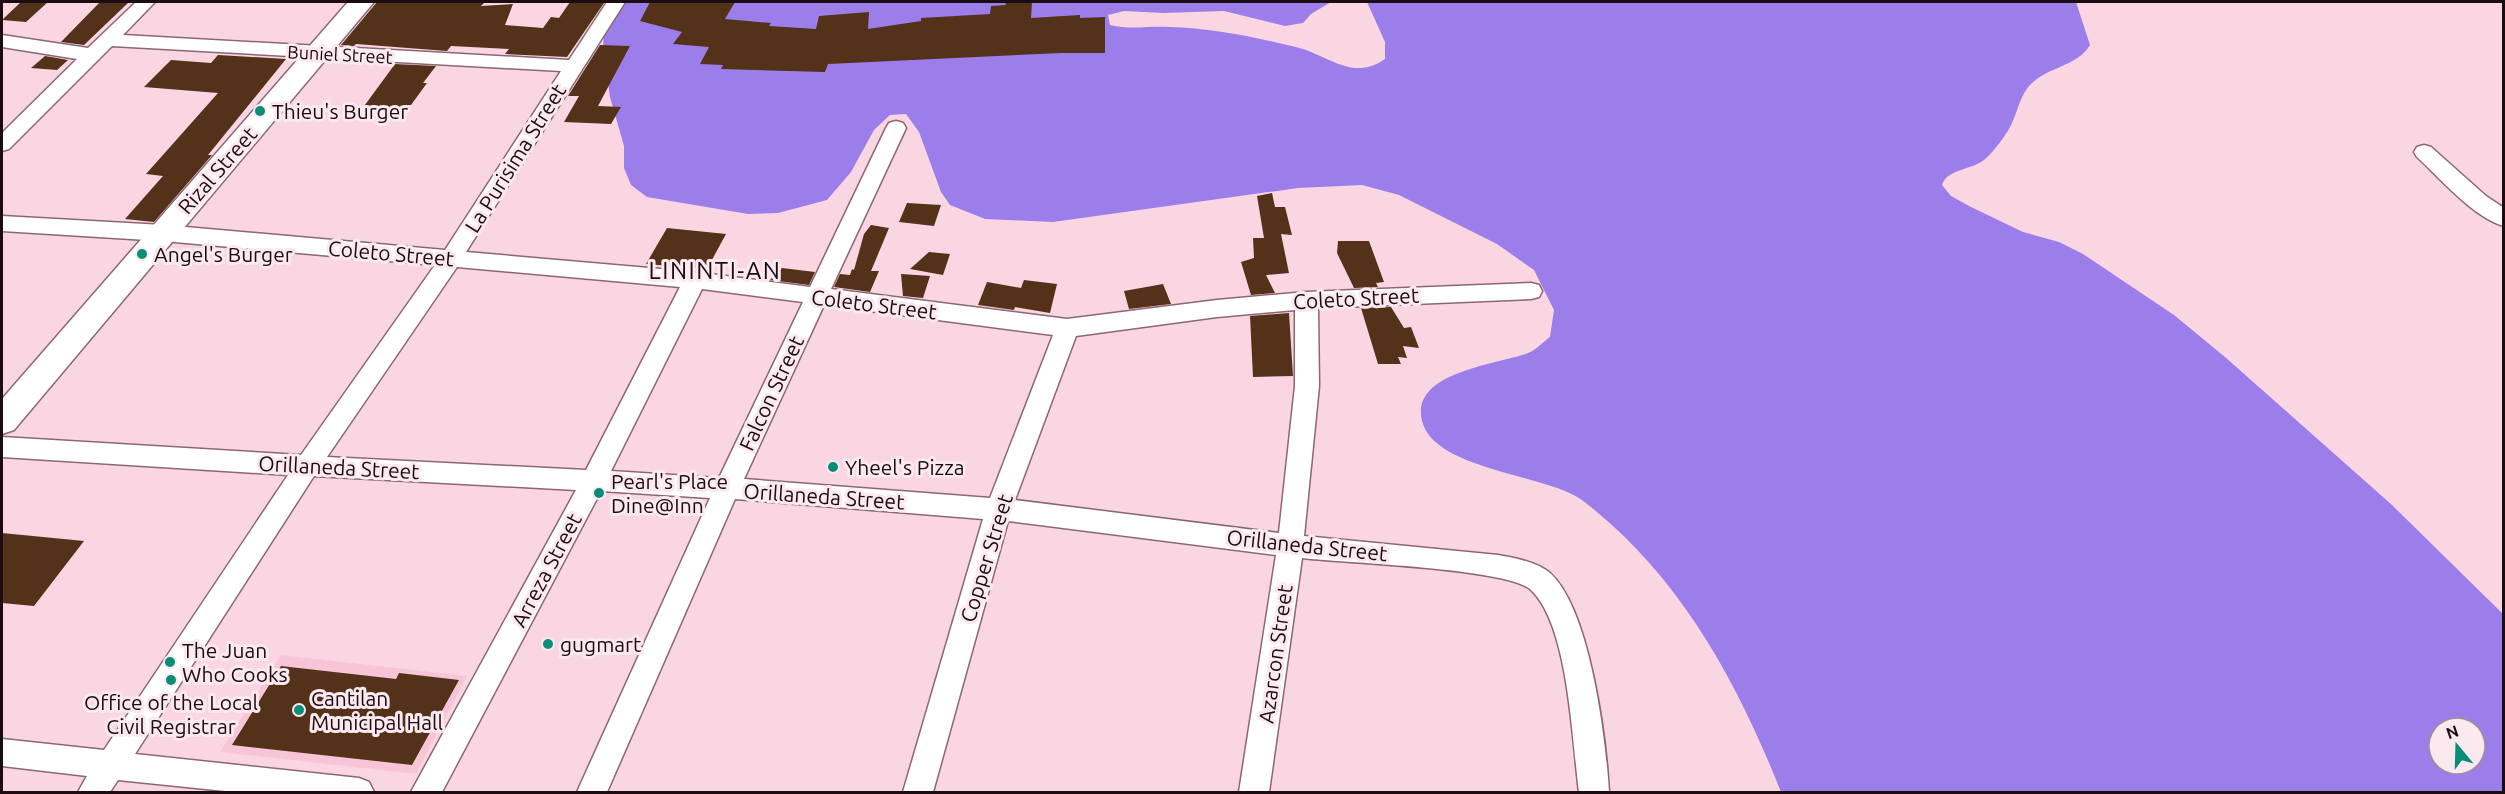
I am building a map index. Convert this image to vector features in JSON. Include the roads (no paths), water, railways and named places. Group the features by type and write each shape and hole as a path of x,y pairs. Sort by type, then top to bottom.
{"street":[{"path":"2,144 146,2"},
{"name":"Rizal Street","path":"2,421 361,2"},
{"name":"La Purisima Street","path":"93,792 307,466 451,258 616,2"},
{"name":"Buniel Street","path":"107,40 573,66"},
{"path":"2,41 92,55"},
{"name":"Falcon Street","path":"592,792 726,490 896,128"},
{"path":"2424,152 2478,201 2504,219"},
{"name":"Coleto Street","path":"2,223 163,233 695,280 1067,328 1113,325 1201,310 1306,300 1530,291"},
{"name":"Arreza Street","path":"426,792 594,480 695,280"},
{"name":"Azarcon Street","path":"1254,792 1291,545 1310,366 1310,332 1306,300"},
{"name":"Copper Street","path":"918,792 999,509 1067,328"},
{"name":"Orillaneda Street","path":"2,447 832,495 999,509 1291,545 1443,559 1505,568 1534,576 1548,587 1555,599 1574,657 1587,723 1594,792"},
{"path":"2,753 359,792"}],"place":[{"name":"Thieu's Burger","path":"260,111"},
{"name":"Angel's Burger","path":"142,254"},
{"name":"Yheel's Pizza","path":"833,467"},
{"name":"Pearl's Place Dine@Inn","path":"599,493"},
{"name":"gugmart","path":"548,644"},
{"name":"The Juan Who Cooks","path":"170,662"},
{"name":"Office of the Local Civil Registrar","path":"171,680"},
{"name":"Cantilan Municipal Hall","path":"299,710"}],"district":[{"name":"LININTI-AN","path":"715,270"}]}
